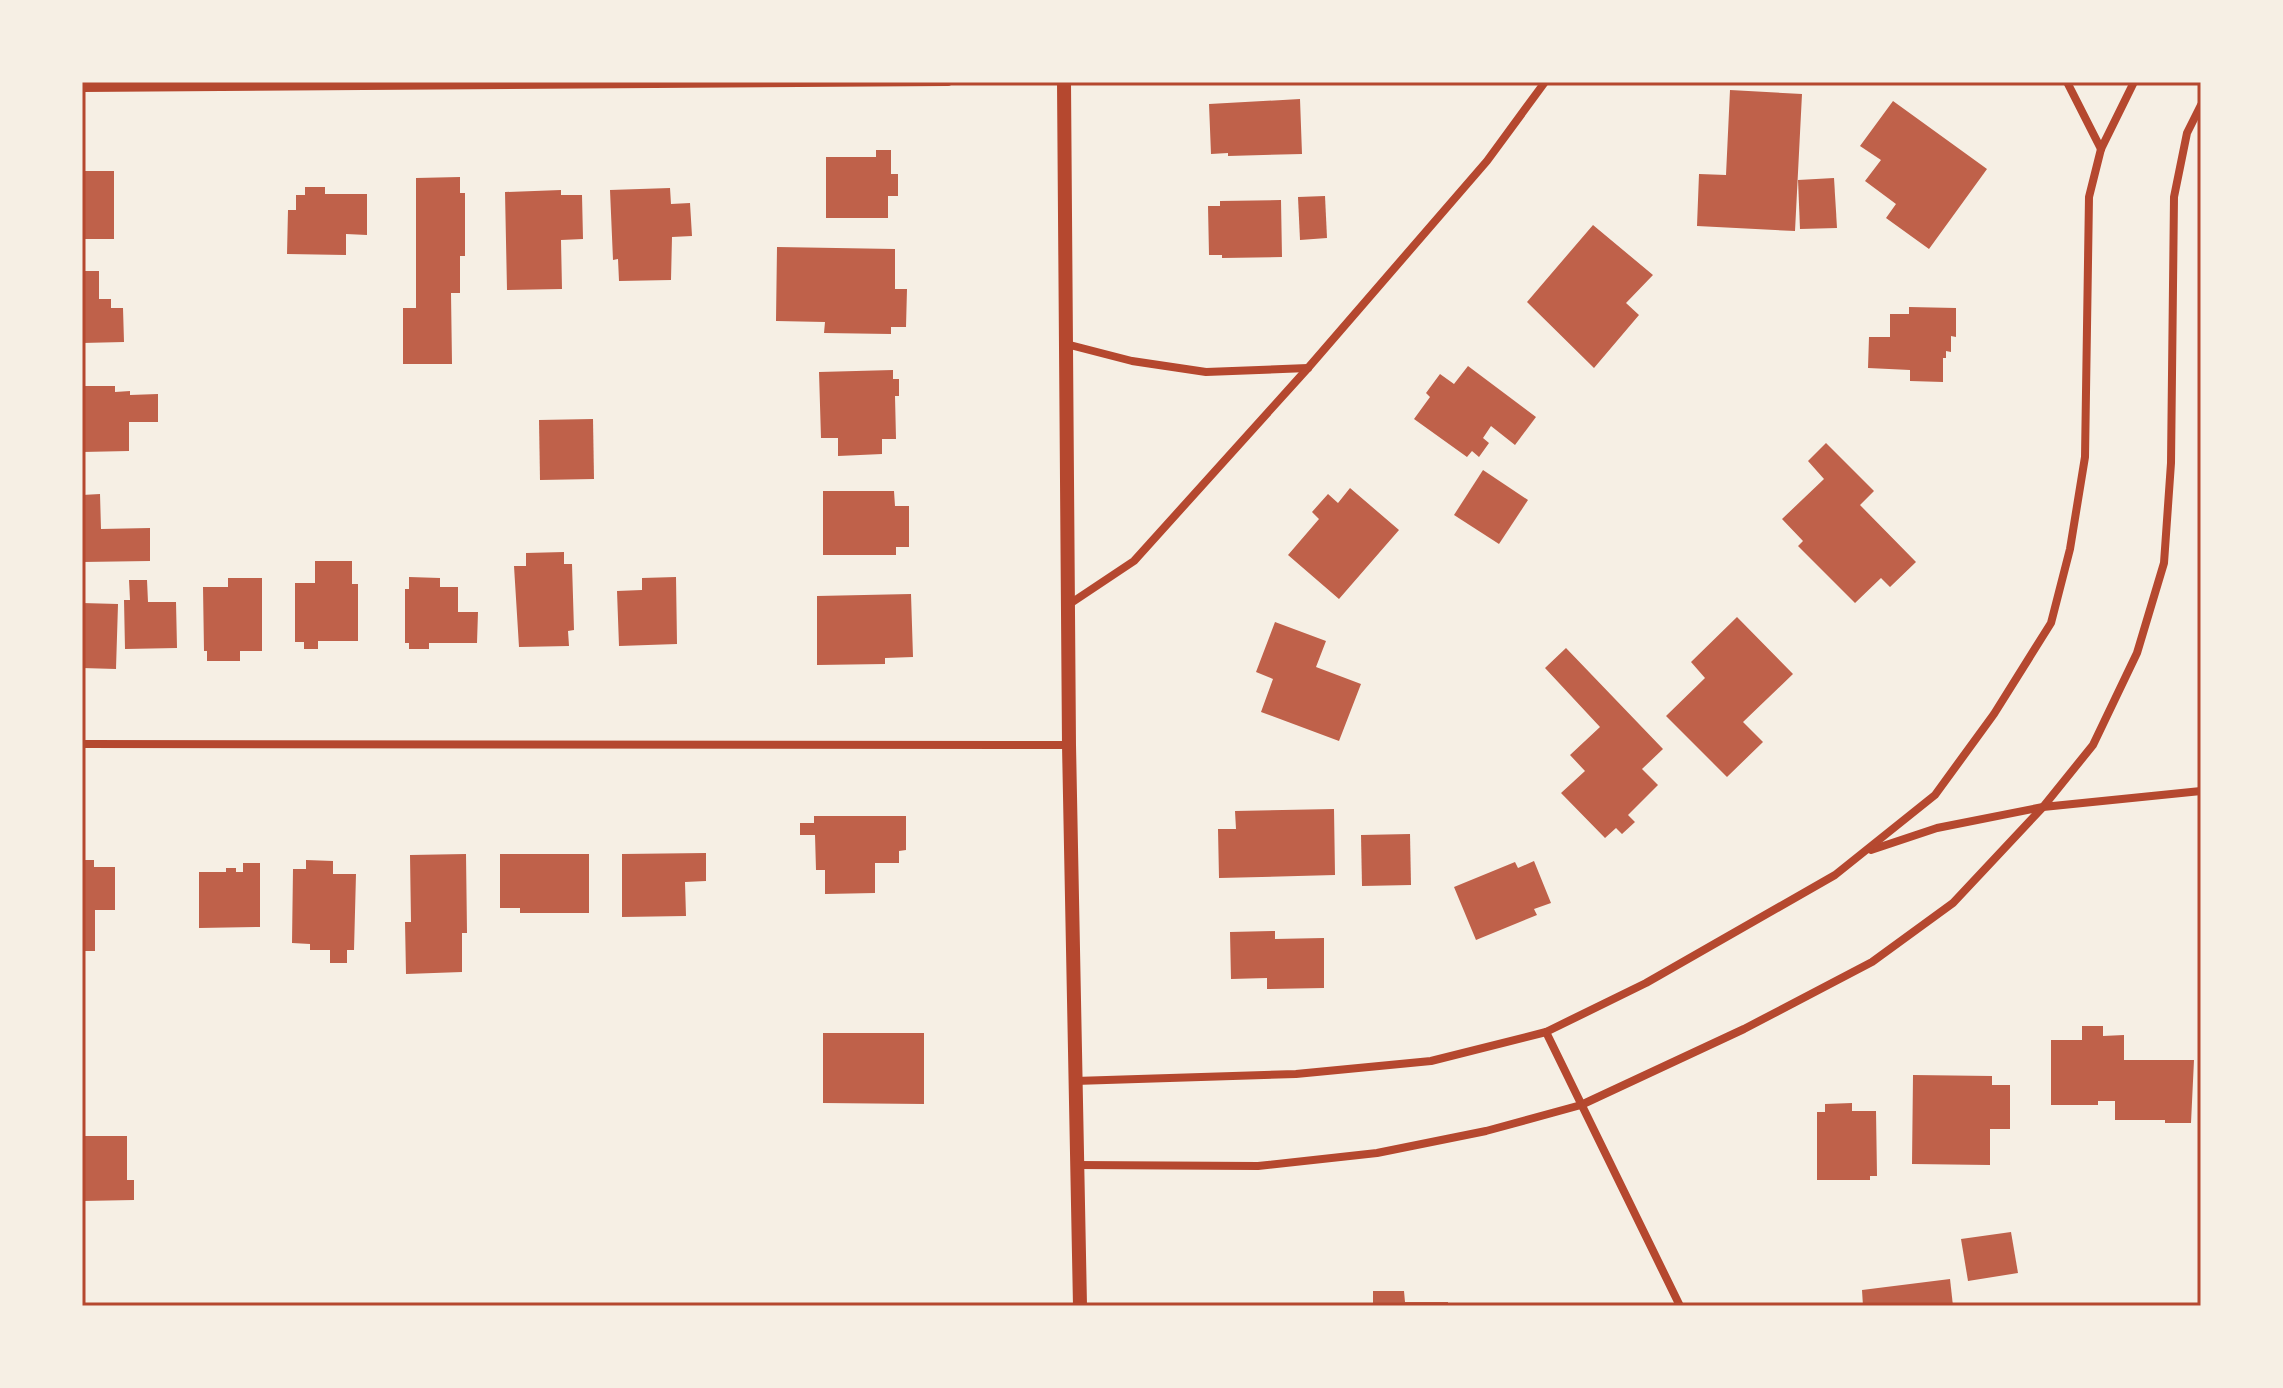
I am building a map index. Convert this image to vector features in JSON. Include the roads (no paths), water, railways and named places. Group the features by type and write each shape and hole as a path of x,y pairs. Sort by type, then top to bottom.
{"street":[{"path":"82,88 948,82"},
{"path":"1064,82 1069,745 1080,1306"},
{"path":"1068,605 1134,561 1308,368 1487,161 1545,82"},
{"path":"2067,82 2101,149"},
{"path":"1075,1081 1296,1074 1431,1061 1546,1032 1731,937 1835,875 1935,795 1994,714 2051,623 2070,549 2085,457 2089,197 2101,149 2134,82"},
{"path":"1077,1165 1258,1166 1377,1153 1486,1131 1581,1105 1744,1029 1872,962 1953,903 2043,807 2093,745 2137,653 2164,563 2171,463 2174,197 2187,133 2201,105"},
{"path":"1066,344 1132,361 1206,372 1308,368"},
{"path":"82,744 1069,745"},
{"path":"1863,853 1937,828 2043,807 2201,791"},
{"path":"1546,1032 1680,1306"}]}
